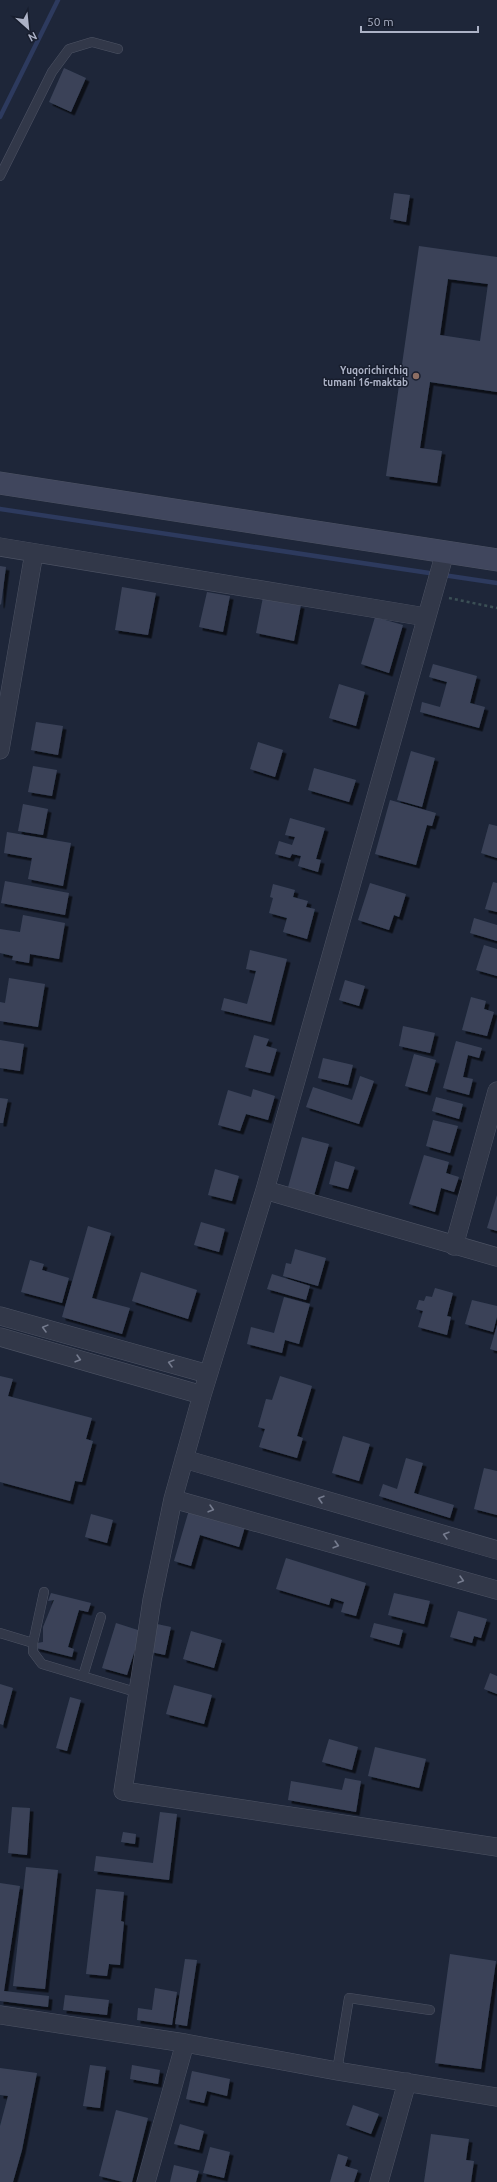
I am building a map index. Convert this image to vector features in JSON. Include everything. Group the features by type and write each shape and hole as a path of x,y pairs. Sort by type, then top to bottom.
{"main road":[{"path":"0,483 497,560"},
{"path":"0,493 442,564 497,570"}],"street":[{"path":"0,547 426,617"},
{"path":"0,750 34,553"},
{"path":"442,564 265,1190 208,1374 173,1499 152,1600 123,1792 497,1847"},
{"path":"454,1246 497,1091"},
{"path":"265,1190 454,1246 497,1257"},
{"path":"0,1316 208,1374"},
{"path":"0,1337 202,1395"},
{"path":"184,1459 497,1550"},
{"path":"173,1499 497,1590"},
{"path":"0,2015 185,2043 337,2071 497,2097"},
{"path":"146,2182 185,2043"},
{"path":"379,2182 407,2082"}],"lane":[{"path":"0,176 52,72 69,49 92,42 118,50"},
{"path":"44,1592 32,1643 33,1652 42,1664 139,1693"},
{"path":"83,1676 102,1617"},
{"path":"0,1633 32,1643"},
{"path":"337,2071 349,1998 430,2010"}],"path":[{"path":"435,591 497,608"}],"building":[{"path":"64,68 86,78 71,112 49,102"},
{"path":"394,193 410,195 406,222 390,219"},
{"path":"419,246 497,257 497,392 430,382 420,448 442,451 437,483 386,476","holes":["448,279 488,284 480,341 440,335"]},
{"path":"0,566 6,567 1,605 0,604"},
{"path":"122,587 156,593 148,635 115,630"},
{"path":"207,592 230,596 223,632 199,627"},
{"path":"263,597 301,605 294,641 256,633"},
{"path":"375,617 403,625 389,673 361,664"},
{"path":"433,664 477,676 470,703 485,707 479,728 420,712 422,702 440,707 447,682 429,677"},
{"path":"339,684 365,692 356,726 329,718"},
{"path":"36,722 63,726 58,755 31,750"},
{"path":"258,742 283,750 275,777 250,769"},
{"path":"411,751 435,758 422,807 397,800"},
{"path":"33,766 57,770 52,796 28,792"},
{"path":"314,768 356,780 349,802 308,790"},
{"path":"390,800 436,813 432,826 427,825 416,865 375,854"},
{"path":"23,804 48,809 43,835 18,831"},
{"path":"290,818 325,828 316,859 321,860 318,872 298,866 301,856 292,854 290,858 275,854 279,841 292,845 295,837 285,835"},
{"path":"489,824 497,826 497,858 481,853"},
{"path":"7,832 71,843 63,886 28,879 32,858 4,853"},
{"path":"5,881 69,893 65,915 1,903"},
{"path":"493,882 497,883 497,912 485,909"},
{"path":"370,883 406,894 399,917 394,915 389,930 358,920"},
{"path":"273,884 295,890 293,897 308,901 306,907 315,909 307,939 283,932 287,918 269,913 273,898 270,897"},
{"path":"23,915 65,923 59,959 30,954 29,963 12,960 13,956 0,953 0,929 20,932"},
{"path":"474,918 497,925 497,941 470,933"},
{"path":"484,945 497,949 497,976 476,970"},
{"path":"250,950 287,959 271,1022 221,1010 224,998 247,1004 256,971 246,969"},
{"path":"9,978 45,984 38,1027 0,1021 0,1002 5,1003"},
{"path":"345,980 365,986 359,1006 339,1000"},
{"path":"471,997 486,1001 484,1009 494,1012 487,1036 462,1030"},
{"path":"403,1026 435,1033 430,1053 399,1046"},
{"path":"254,1035 269,1039 266,1046 277,1049 270,1073 245,1067"},
{"path":"0,1040 24,1044 20,1071 0,1068"},
{"path":"456,1041 482,1048 479,1058 468,1055 463,1077 473,1079 469,1095 443,1088"},
{"path":"414,1054 436,1060 427,1092 405,1086"},
{"path":"323,1058 353,1065 348,1085 318,1078"},
{"path":"360,1076 374,1081 359,1124 306,1107 313,1087 352,1100"},
{"path":"253,1089 275,1096 268,1120 246,1114 240,1131 218,1125 228,1090 251,1097"},
{"path":"436,1097 463,1104 459,1119 432,1111"},
{"path":"0,1098 8,1099 3,1123 0,1123"},
{"path":"433,1120 458,1126 450,1153 426,1146"},
{"path":"302,1137 329,1144 313,1199 287,1191"},
{"path":"424,1155 449,1162 446,1173 459,1177 454,1192 441,1188 435,1212 409,1204"},
{"path":"335,1161 355,1167 348,1189 329,1184"},
{"path":"215,1169 239,1176 232,1201 208,1195"},
{"path":"497,1195 497,1231 487,1228"},
{"path":"201,1222 225,1229 219,1252 194,1245"},
{"path":"88,1226 111,1233 92,1298 130,1308 122,1334 62,1317"},
{"path":"295,1249 326,1258 318,1286 283,1276 286,1263 291,1264"},
{"path":"30,1260 44,1264 42,1270 69,1278 62,1303 21,1292"},
{"path":"141,1272 197,1290 188,1319 132,1301"},
{"path":"272,1274 310,1286 306,1300 267,1289"},
{"path":"435,1288 453,1293 447,1316 451,1317 447,1335 418,1327 423,1311 416,1309 419,1300 424,1301 426,1296 432,1297"},
{"path":"284,1297 310,1304 299,1344 285,1340 282,1353 247,1344 251,1327 274,1333"},
{"path":"472,1300 497,1306 497,1317 493,1332 465,1324"},
{"path":"497,1325 497,1351 490,1349"},
{"path":"0,1376 13,1379 8,1396 92,1418 86,1439 93,1441 82,1482 75,1481 70,1501 0,1482"},
{"path":"280,1376 312,1386 297,1436 303,1438 297,1458 259,1447 265,1429 258,1427 266,1399 272,1400"},
{"path":"343,1436 370,1444 359,1481 332,1473"},
{"path":"406,1458 423,1463 414,1493 454,1505 450,1518 379,1496 383,1484 397,1489"},
{"path":"484,1468 497,1471 497,1515 474,1509"},
{"path":"189,1510 245,1527 239,1547 200,1535 191,1566 174,1561"},
{"path":"91,1514 113,1520 107,1543 85,1537"},
{"path":"286,1558 366,1583 356,1616 341,1612 344,1602 331,1598 329,1605 276,1589"},
{"path":"51,1593 91,1603 88,1612 79,1610 68,1647 74,1649 72,1657 36,1648 37,1643 43,1642 43,1627 54,1600 48,1601"},
{"path":"394,1593 430,1601 424,1624 388,1615"},
{"path":"458,1611 487,1619 481,1638 474,1636 472,1643 450,1637"},
{"path":"116,1623 141,1631 127,1675 102,1668"},
{"path":"374,1623 403,1630 399,1645 370,1637"},
{"path":"157,1624 171,1627 165,1655 151,1652"},
{"path":"191,1631 222,1640 214,1668 183,1659"},
{"path":"490,1673 497,1676 497,1694 484,1689"},
{"path":"0,1684 13,1688 3,1725 0,1724"},
{"path":"174,1685 212,1695 204,1724 166,1714"},
{"path":"70,1697 81,1700 67,1751 56,1748"},
{"path":"329,1739 358,1747 352,1770 322,1762"},
{"path":"375,1747 426,1759 419,1788 368,1776"},
{"path":"345,1778 361,1781 356,1812 288,1800 291,1781 342,1790"},
{"path":"12,1807 30,1808 27,1855 8,1853"},
{"path":"160,1812 177,1814 169,1880 94,1871 96,1856 153,1863"},
{"path":"123,1832 136,1834 135,1844 121,1842"},
{"path":"26,1867 58,1870 45,1989 13,1986"},
{"path":"0,1883 20,1886 4,1991 49,1996 48,2007 0,2001"},
{"path":"96,1889 124,1892 121,1921 124,1922 120,1965 109,1964 107,1976 86,1974"},
{"path":"450,1954 496,1961 481,2069 435,2063"},
{"path":"185,1959 197,1960 187,2026 175,2024"},
{"path":"155,1988 177,1992 172,2025 137,2020 138,2008 152,2010"},
{"path":"65,1995 109,2000 107,2015 63,2010"},
{"path":"90,2065 106,2067 100,2108 83,2106"},
{"path":"132,2065 160,2070 158,2084 130,2079"},
{"path":"0,2068 37,2073 22,2150 13,2182 0,2182 0,2126 8,2096 0,2095"},
{"path":"192,2071 230,2079 227,2096 207,2091 204,2103 186,2099"},
{"path":"353,2105 379,2114 371,2134 346,2125"},
{"path":"116,2110 148,2118 132,2182 123,2182 99,2176"},
{"path":"180,2124 204,2131 199,2150 174,2144"},
{"path":"431,2134 469,2139 466,2160 474,2161 471,2182 424,2182"},
{"path":"210,2147 230,2152 224,2178 203,2173"},
{"path":"338,2154 348,2157 345,2166 358,2170 354,2182 330,2182"},
{"path":"174,2165 199,2171 196,2182 170,2182"}],"waterway":[{"path":"0,117 58,0"},
{"path":"0,509 436,574"},
{"path":"443,575 497,583"}],"place":[{"name":"Yuqorichirchiq tumani 16-maktab","path":"416,376"}]}
